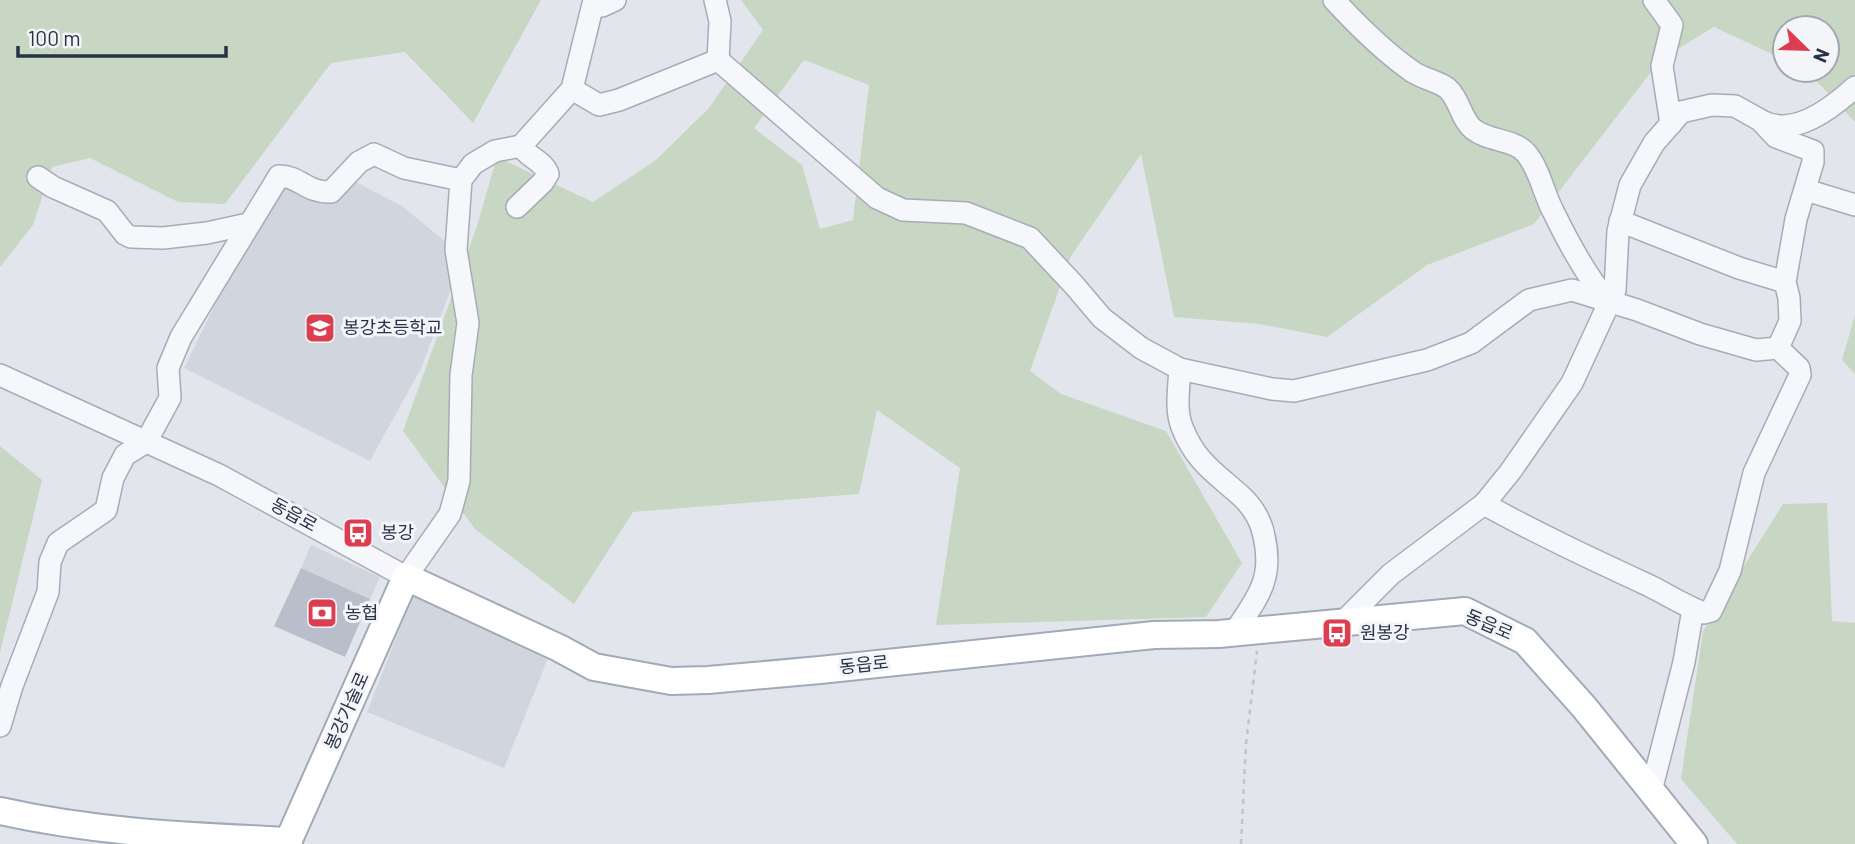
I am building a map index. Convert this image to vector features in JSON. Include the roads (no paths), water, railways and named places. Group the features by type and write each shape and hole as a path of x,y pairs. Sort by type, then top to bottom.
{"main road":[{"name":"동읍로","path":"406,578 559,648 594,667 671,681 821,670 1154,635 1247,632 1465,611 1525,641 1554,672 1694,844"},
{"name":"봉강가술로","path":"288,842 406,578"},
{"path":"0,811 81,827 288,842"}],"street":[{"path":"406,578 450,513 459,481 461,375 468,323 456,250 461,180 473,164 495,151 521,146 572,89 594,3 602,6 615,0"},
{"path":"715,0 720,21 718,60"},
{"path":"1334,0 1360,29 1415,73 1450,90 1472,128 1498,141 1512,143 1525,152 1535,167 1552,211 1595,287 1609,303"},
{"path":"1654,0 1672,25 1662,66 1671,124"},
{"path":"572,89 599,105 619,100 718,60"},
{"path":"718,60 877,198 903,210 967,213 1030,238 1102,318 1141,348 1180,369 1294,391 1427,360 1471,343 1530,300 1572,290 1756,351 1778,348"},
{"path":"1343,622 1391,573 1484,504 1510,472 1572,383 1615,290 1618,231 1630,185 1654,143 1681,112 1712,105 1735,106 1777,127 1792,125 1834,106 1855,87"},
{"path":"1760,120 1776,137 1813,151 1806,190 1796,219 1785,282 1790,321 1778,348"},
{"path":"517,207 548,174 544,166 524,152 521,146"},
{"path":"0,726 12,686 48,592 50,562 58,543 106,510 113,478 125,456 146,442 170,398 168,368 181,337 279,176 288,176 318,192 331,192 359,162 374,155 404,168 461,180"},
{"path":"38,177 53,187 107,211 125,234 131,237 163,238 248,224"},
{"path":"1806,190 1855,205"},
{"path":"1620,221 1740,268 1785,282"},
{"path":"1484,504 1540,535 1693,609 1704,613 1711,611 1730,571 1754,472 1800,375 1799,368 1778,348"},
{"path":"1180,369 1178,401 1181,425 1196,453 1213,474 1242,496 1261,521 1268,571 1247,632"},
{"name":"동읍로","path":"0,375 250,490 406,578"},
{"path":"1651,792 1684,662 1693,609"}],"place":[{"name":"봉강초등학교","path":"320,328"},
{"name":"봉강","path":"358,533"},
{"name":"농협","path":"322,613"},
{"name":"원봉강","path":"1337,633"}]}
